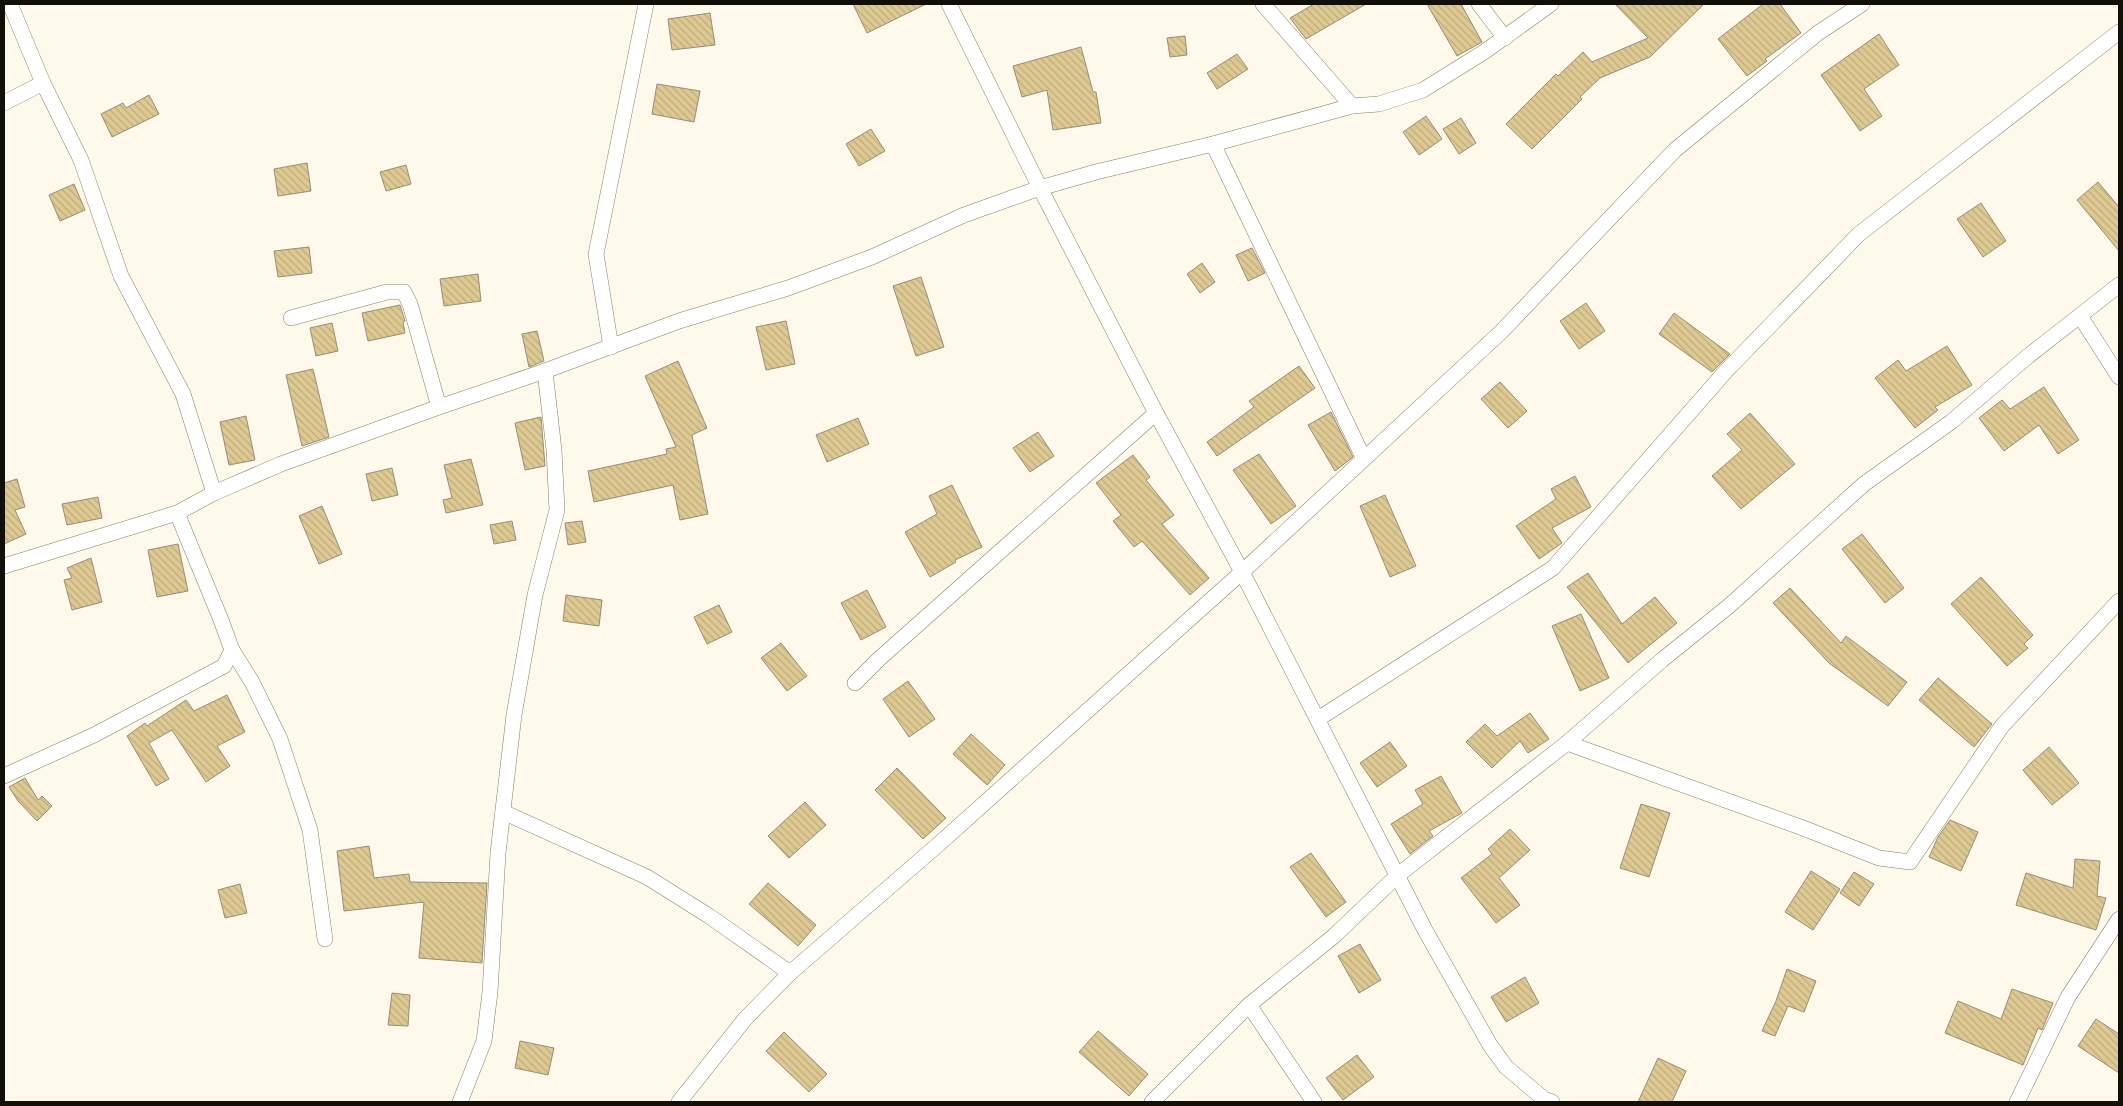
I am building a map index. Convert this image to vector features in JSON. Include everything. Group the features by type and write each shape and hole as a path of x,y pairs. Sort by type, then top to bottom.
{"street":[{"path":"10,4 43,83 81,160 120,276 183,394 214,493"},
{"path":"611,347 596,254 646,4"},
{"path":"950,4 1040,188 1156,414 1242,572 1425,930 1490,1045 1506,1068 1544,1098 1552,1102"},
{"path":"1263,4 1352,106"},
{"path":"1479,4 1505,38"},
{"path":"4,566 177,513 214,493 281,464 545,371 679,321 788,288 844,268 964,215 1040,188 1352,106 1379,104 1424,90 1505,38 1551,4"},
{"path":"679,1102 745,1019 790,974 1242,572 1501,332 1675,150 1818,33 1862,4"},
{"path":"1318,719 1553,568 1726,371 1859,234 2119,32"},
{"path":"4,103 43,83"},
{"path":"1212,144 1364,459"},
{"path":"1152,1102 1249,1005 1334,936 1398,875 1567,743 1662,660 1730,606 1864,484 1951,422 2027,357 2119,285"},
{"path":"291,318 388,292 404,292 410,304 439,407"},
{"path":"2080,316 2119,377"},
{"path":"460,1102 484,1041 490,992 498,853 519,687 535,595 557,510 554,450 545,371"},
{"path":"855,683 879,659 1156,414"},
{"path":"177,513 222,620 232,650 252,682 280,739 310,830 325,939"},
{"path":"1567,743 1803,828 1879,858 1910,862 2002,726 2119,601"},
{"path":"4,776 94,735 224,666 232,650"},
{"path":"503,812 648,877 709,916 790,974"},
{"path":"2017,1102 2068,997 2119,919"},
{"path":"1249,1005 1314,1102"}],"building":[{"path":"853,4 926,4 867,33"},
{"path":"1314,4 1366,4 1306,39 1290,18"},
{"path":"1427,4 1461,4 1482,42 1457,56"},
{"path":"1615,4 1704,4 1650,57 1600,78 1580,97 1582,99 1532,149 1506,124 1556,74 1558,76 1583,52 1592,62 1648,38"},
{"path":"1763,4 1780,4 1801,33 1765,59 1767,61 1747,76 1718,39"},
{"path":"710,13 715,45 672,50 668,19"},
{"path":"1879,34 1899,65 1864,89 1882,116 1860,131 1821,75"},
{"path":"1185,36 1187,55 1170,57 1167,38"},
{"path":"1081,47 1093,92 1096,92 1101,123 1053,130 1047,90 1022,97 1013,66"},
{"path":"1237,54 1248,69 1217,89 1207,73"},
{"path":"657,84 700,91 694,122 652,114"},
{"path":"149,95 159,114 112,137 101,114 123,103 126,108"},
{"path":"1426,116 1442,139 1419,155 1403,132"},
{"path":"1461,118 1476,143 1459,154 1443,129"},
{"path":"871,129 885,151 859,166 846,144"},
{"path":"307,163 311,191 278,196 274,169"},
{"path":"406,165 411,184 386,191 380,172"},
{"path":"2098,182 2119,207 2119,251 2077,200"},
{"path":"74,184 85,210 60,221 49,195"},
{"path":"1981,203 2006,241 1983,257 1957,219"},
{"path":"309,247 312,273 278,277 274,251"},
{"path":"1252,248 1265,273 1248,281 1236,255"},
{"path":"1202,263 1215,282 1200,293 1187,274"},
{"path":"478,274 481,301 444,306 440,279"},
{"path":"921,277 944,347 916,356 893,286"},
{"path":"1586,303 1605,331 1579,349 1560,321"},
{"path":"400,305 405,321 403,322 405,333 368,341 362,313"},
{"path":"1674,313 1730,354 1712,372 1659,334"},
{"path":"786,321 795,364 766,370 756,327"},
{"path":"332,323 338,351 316,356 310,328"},
{"path":"537,331 544,361 529,367 522,334"},
{"path":"1947,346 1972,385 1935,407 1938,410 1915,428 1875,378 1898,360 1906,371"},
{"path":"678,361 707,428 692,435 708,514 680,520 673,485 594,502 588,471 667,454 666,449 676,447 645,376"},
{"path":"1299,366 1315,388 1217,456 1207,442 1254,407 1249,401"},
{"path":"313,369 329,437 302,446 286,375"},
{"path":"1500,382 1527,411 1508,428 1481,399"},
{"path":"2044,387 2079,440 2058,454 2039,425 2004,451 1979,418 2002,400 2010,409"},
{"path":"1331,412 1353,457 1335,471 1308,425"},
{"path":"1750,413 1795,464 1741,509 1712,476 1742,450 1727,434"},
{"path":"246,416 255,460 229,465 220,422"},
{"path":"541,417 545,466 525,470 515,423"},
{"path":"858,418 869,444 827,462 816,435"},
{"path":"1038,432 1054,456 1030,472 1013,448"},
{"path":"1259,454 1296,506 1271,524 1233,470"},
{"path":"1133,455 1150,477 1146,480 1174,515 1162,524 1209,578 1190,595 1142,541 1134,547 1113,521 1121,515 1096,483"},
{"path":"471,459 483,505 446,513 443,500 452,498 444,465"},
{"path":"392,468 398,495 372,501 366,474"},
{"path":"1575,476 1591,507 1552,528 1562,543 1539,559 1516,526 1556,499 1551,489"},
{"path":"17,479 25,507 15,510 26,534 4,544 4,483"},
{"path":"952,485 982,547 955,560 956,562 930,577 905,532 937,514 929,496"},
{"path":"1385,495 1416,566 1390,577 1360,506"},
{"path":"98,497 102,518 67,525 62,504"},
{"path":"322,506 342,554 319,564 299,516"},
{"path":"512,521 516,540 494,544 490,525"},
{"path":"582,521 586,542 568,545 565,523"},
{"path":"1862,534 1904,588 1885,603 1842,549"},
{"path":"178,544 188,591 157,597 148,550"},
{"path":"91,558 102,602 72,610 64,580 72,578 67,568"},
{"path":"1588,573 1622,624 1655,597 1677,623 1628,663 1567,587"},
{"path":"1981,577 2033,635 2024,644 2028,648 2007,666 1951,604"},
{"path":"1790,588 1841,643 1846,636 1907,682 1888,706 1829,663 1773,603"},
{"path":"867,590 886,627 861,640 841,603"},
{"path":"566,595 602,600 599,626 563,621"},
{"path":"719,605 732,632 707,644 694,617"},
{"path":"1581,614 1609,678 1580,691 1552,626"},
{"path":"781,643 807,676 787,691 761,658"},
{"path":"1938,678 1992,724 1974,747 1919,700"},
{"path":"908,681 935,719 909,737 883,699"},
{"path":"227,695 245,732 217,746 230,766 206,782 172,730 149,743 169,779 156,786 127,736 145,723 147,726 186,700 194,711"},
{"path":"1530,713 1549,739 1528,753 1520,741 1492,768 1466,742 1485,724 1497,736"},
{"path":"971,734 1005,765 987,785 953,754"},
{"path":"1390,742 1407,766 1377,787 1360,763"},
{"path":"2049,747 2079,783 2052,805 2023,770"},
{"path":"897,768 946,818 923,839 875,790"},
{"path":"1441,776 1462,813 1429,831 1433,836 1410,854 1391,824 1423,804 1415,790"},
{"path":"25,778 38,800 42,796 52,806 37,821 18,801 9,787"},
{"path":"805,802 826,825 789,858 768,836"},
{"path":"1641,804 1670,813 1649,877 1620,868"},
{"path":"1950,820 1978,832 1961,871 1929,857 1938,837"},
{"path":"1510,829 1530,850 1499,878 1520,905 1496,923 1461,878 1492,854 1488,849"},
{"path":"369,846 374,878 409,874 410,882 487,883 482,963 419,958 424,902 344,911 337,851"},
{"path":"1311,853 1346,902 1326,917 1290,867"},
{"path":"2075,859 2100,861 2097,896 2106,898 2096,930 2016,905 2026,873 2073,888"},
{"path":"1811,871 1840,889 1813,930 1785,912"},
{"path":"1854,872 1874,884 1859,906 1840,893"},
{"path":"768,883 816,925 798,946 749,904"},
{"path":"240,884 247,913 225,918 218,890"},
{"path":"1360,944 1381,980 1359,993 1338,956"},
{"path":"1787,969 1816,981 1804,1012 1788,1006 1775,1036 1762,1031 1776,1001"},
{"path":"1525,977 1539,1003 1506,1022 1491,997"},
{"path":"2012,989 2053,1003 2042,1030 2038,1028 2023,1065 1945,1033 1958,1001 2001,1019"},
{"path":"392,993 410,995 408,1026 388,1025"},
{"path":"2096,1019 2119,1034 2119,1073 2078,1046"},
{"path":"1098,1031 1148,1074 1129,1096 1079,1052"},
{"path":"784,1032 827,1074 809,1092 766,1051"},
{"path":"520,1041 554,1048 548,1075 515,1068"},
{"path":"1357,1055 1374,1077 1343,1100 1326,1078"},
{"path":"1658,1058 1686,1071 1672,1102 1638,1102"}]}
